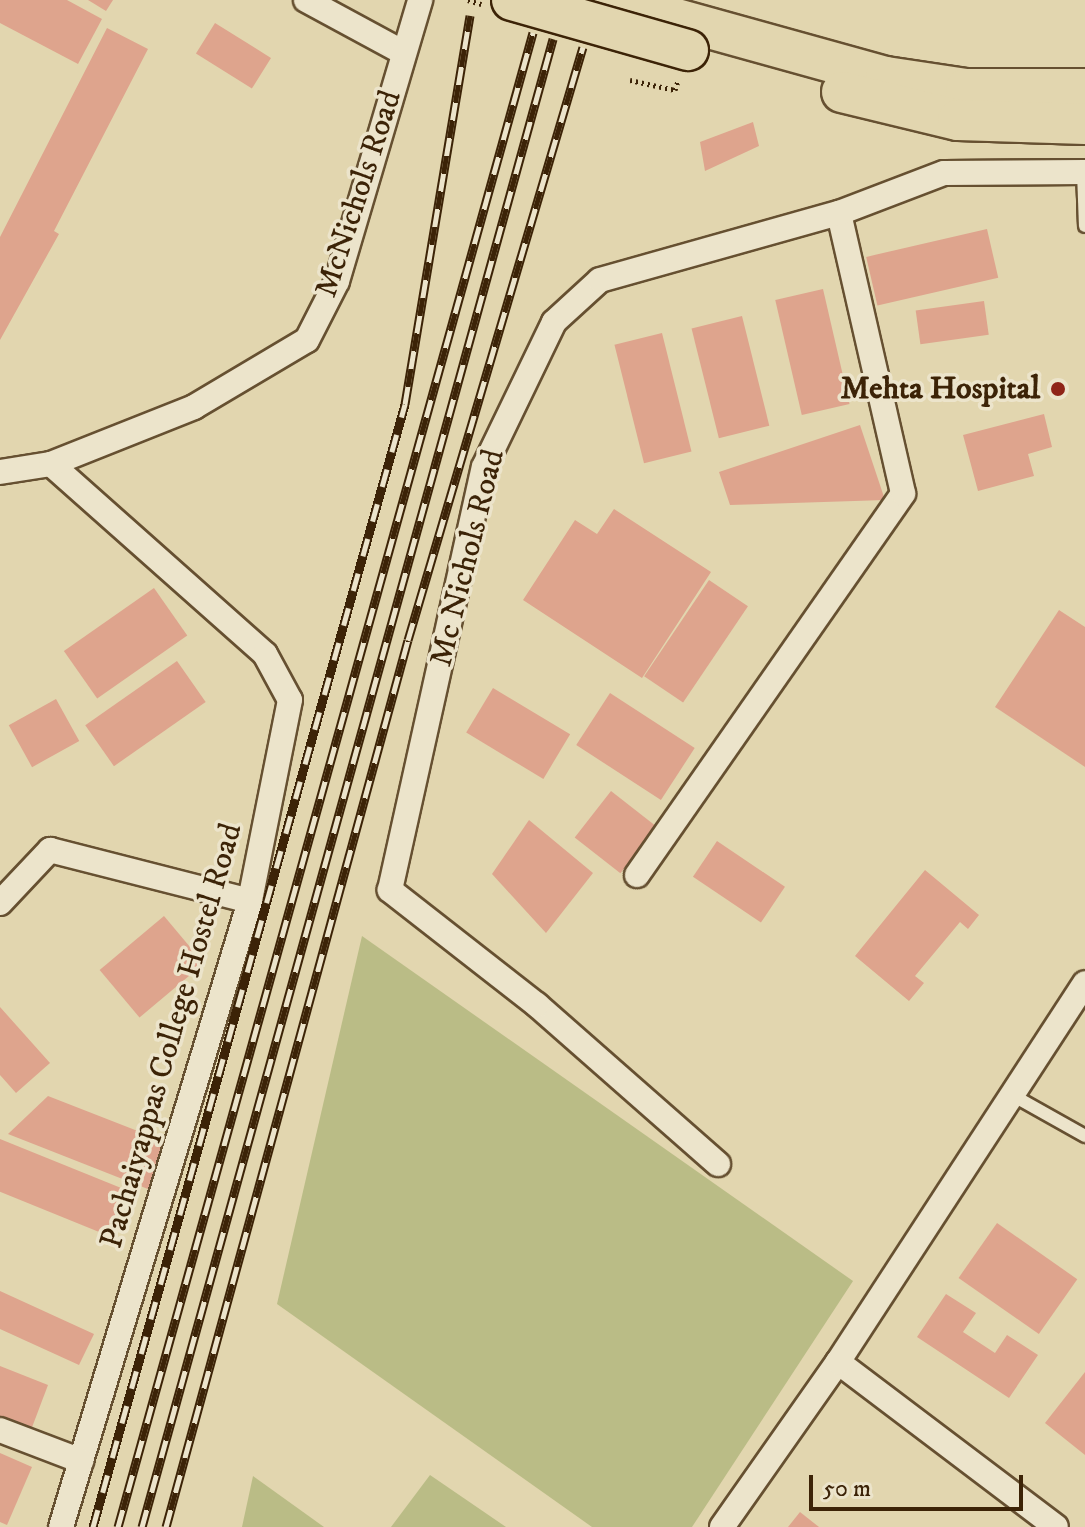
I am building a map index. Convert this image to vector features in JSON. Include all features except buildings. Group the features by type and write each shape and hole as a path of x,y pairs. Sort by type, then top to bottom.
{"main road":[{"path":"512,0 692,37"},
{"path":"608,0 692,37 884,104 958,120 1075,106"}],"street":[{"path":"306,0 404,53"},
{"name":"McNichols Road","path":"0,472 51,464 194,407 307,340 337,281 420,0"},
{"name":"Mc Nichols Road","path":"718,1164 537,1005 390,890 484,467 554,322 600,280 839,213 944,173 1084,172"},
{"path":"637,875 903,493 839,213"},
{"name":"Pachaiyappas College Hostel Road","path":"51,464 265,654 290,700 250,901 61,1527"},
{"path":"0,903 50,850 250,901"},
{"path":"722,1527 838,1362 1085,983"},
{"path":"838,1362 1056,1527"},
{"path":"0,1430 81,1461"}],"lane":[{"path":"1084,172 1085,226"},
{"path":"1012,1095 1085,1136"}],"green space":[{"path":"362,936 853,1281 692,1527 592,1527 277,1304"},
{"path":"430,1475 506,1527 391,1527"},
{"path":"253,1476 324,1527 242,1527"}],"railway":[{"path":"93,1527 405,404 470,15"},
{"path":"118,1527 533,33"},
{"path":"142,1527 553,39"},
{"path":"166,1527 408,640 583,47"}],"place":[{"name":"Mehta Hospital","path":"1058,389"}]}
